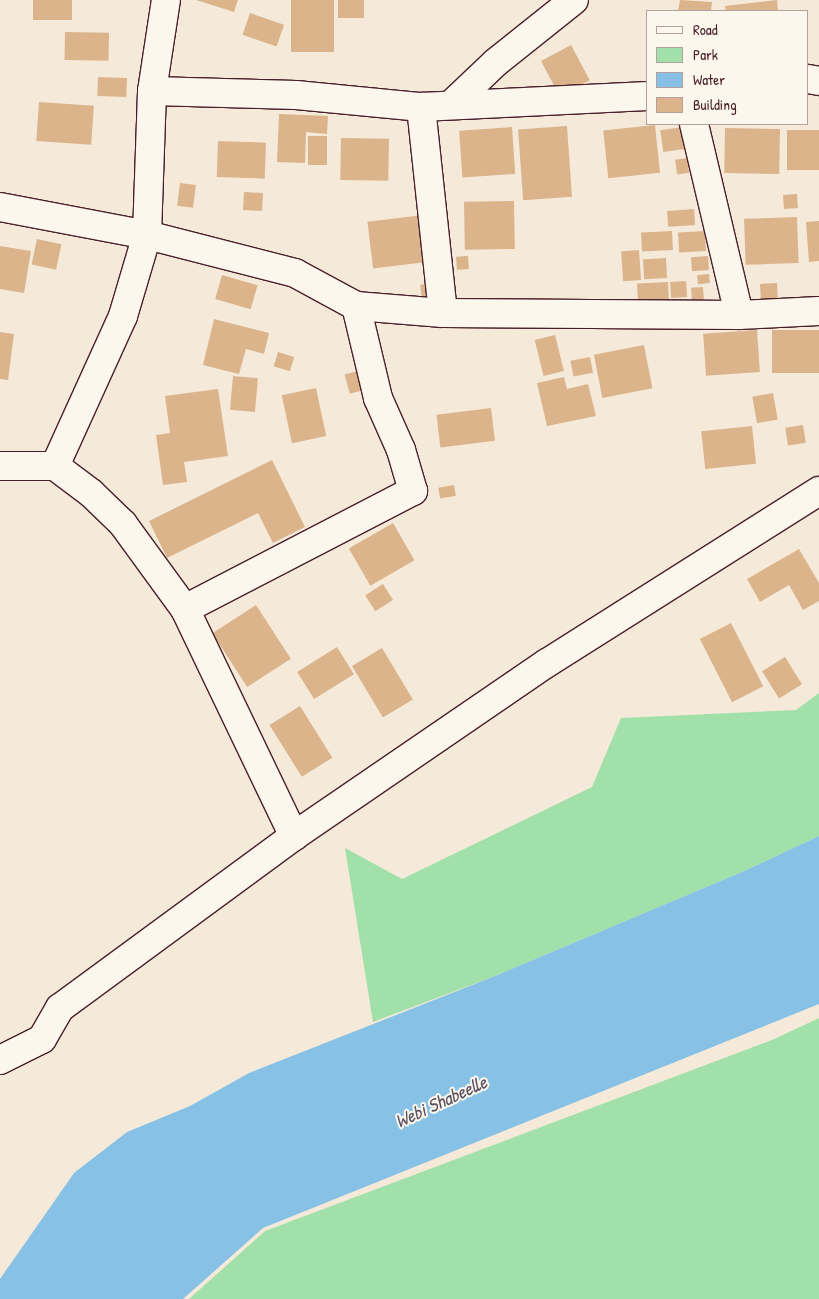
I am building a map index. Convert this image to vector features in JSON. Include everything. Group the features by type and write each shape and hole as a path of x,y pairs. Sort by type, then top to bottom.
{"street":[{"path":"55,466 123,316 148,235 152,91 166,0"},
{"path":"452,104 495,63 574,0"},
{"path":"152,91 296,95 422,107 452,104 646,96"},
{"path":"422,107 443,314"},
{"path":"694,125 739,315"},
{"path":"0,207 148,235 295,273 356,306 443,314 739,315 819,311"},
{"path":"185,609 413,492 401,450 378,398 356,306"},
{"path":"0,466 55,466 91,493 123,524 185,609 294,836"},
{"path":"0,1060 42,1039 60,1008 294,836 548,663 819,491"}],"green space":[{"path":"819,693 819,836 742,872 495,976 373,1022 345,848 402,879 592,787 621,718 796,710"},
{"path":"819,1018 819,1299 189,1299 265,1231 772,1040"}],"water":[{"name":"Webi Shabeelle","path":"819,836 819,1004 263,1228 183,1299 0,1299 0,1279 74,1173 127,1132 190,1106 249,1073 495,976 742,872"}],"building":[{"path":"33,0 72,0 72,20 33,20"},
{"path":"196,0 238,0 234,12"},
{"path":"291,0 334,0 334,52 291,52"},
{"path":"338,0 364,0 364,18 338,18"},
{"path":"680,0 712,2 711,10 678,10"},
{"path":"777,0 778,10 726,10 725,6"},
{"path":"250,13 284,25 277,46 243,35"},
{"path":"65,32 109,33 109,61 65,60"},
{"path":"571,45 590,80 560,96 541,61"},
{"path":"98,77 127,78 126,97 97,96"},
{"path":"39,102 94,106 91,145 36,141"},
{"path":"279,114 328,116 327,134 306,132 305,163 277,162"},
{"path":"655,125 660,173 608,178 603,130"},
{"path":"567,126 572,197 523,200 518,129"},
{"path":"512,127 515,174 462,178 459,131"},
{"path":"683,127 686,149 663,152 660,130"},
{"path":"725,128 780,129 779,174 724,173"},
{"path":"787,130 819,130 819,170 787,170"},
{"path":"308,136 327,136 327,165 308,165"},
{"path":"341,138 389,139 388,181 340,180"},
{"path":"218,141 266,143 265,179 217,177"},
{"path":"687,158 689,173 677,175 675,160"},
{"path":"180,183 196,185 193,208 177,206"},
{"path":"244,192 263,193 262,211 243,210"},
{"path":"797,194 798,208 784,209 783,195"},
{"path":"514,201 515,249 465,250 464,202"},
{"path":"694,209 695,225 668,227 667,211"},
{"path":"423,215 429,262 373,268 367,222"},
{"path":"797,217 799,263 746,265 744,219"},
{"path":"819,221 819,261 809,262 806,222"},
{"path":"672,231 673,250 642,252 641,233"},
{"path":"705,231 706,251 679,252 678,232"},
{"path":"37,239 61,244 56,270 32,264"},
{"path":"0,246 31,251 24,293 0,289"},
{"path":"639,250 641,280 623,281 621,251"},
{"path":"468,256 469,269 457,270 456,257"},
{"path":"708,256 709,270 692,271 691,257"},
{"path":"666,258 667,278 644,279 643,259"},
{"path":"709,274 710,283 698,284 697,275"},
{"path":"222,275 258,285 251,309 215,299"},
{"path":"686,281 687,297 671,298 670,282"},
{"path":"668,282 669,301 638,303 637,284"},
{"path":"432,283 434,298 422,300 420,285"},
{"path":"777,283 778,301 761,302 760,284"},
{"path":"703,287 704,301 692,302 691,288"},
{"path":"214,319 269,333 264,354 246,349 239,374 203,365"},
{"path":"757,330 760,372 706,376 703,334"},
{"path":"772,330 819,330 819,373 772,373"},
{"path":"0,332 14,334 8,380 0,379"},
{"path":"555,335 564,371 544,376 535,340"},
{"path":"644,345 652,388 602,398 594,355"},
{"path":"278,352 294,357 290,371 274,366"},
{"path":"590,357 593,373 573,377 570,361"},
{"path":"361,370 366,389 350,394 345,374"},
{"path":"233,376 258,378 255,412 230,410"},
{"path":"564,377 567,389 588,384 596,416 547,426 537,383"},
{"path":"316,388 326,436 292,443 282,395"},
{"path":"218,389 228,456 184,462 187,482 163,485 156,435 170,433 165,396"},
{"path":"773,393 778,420 757,423 752,397"},
{"path":"491,408 495,441 440,447 436,415"},
{"path":"803,425 806,443 788,446 785,428"},
{"path":"752,426 756,464 705,469 701,431"},
{"path":"272,460 305,527 273,543 258,513 167,558 149,521"},
{"path":"454,485 456,496 440,499 438,488"},
{"path":"393,523 415,560 370,586 349,548"},
{"path":"799,549 819,583 819,601 803,610 789,585 760,602 747,579"},
{"path":"383,584 393,600 375,611 365,595"},
{"path":"256,605 291,659 247,687 212,633"},
{"path":"731,623 763,686 732,702 700,639"},
{"path":"337,647 354,674 314,699 297,672"},
{"path":"382,648 413,699 383,717 352,666"},
{"path":"785,657 802,684 779,698 762,671"},
{"path":"300,706 332,758 302,777 269,725"}]}
